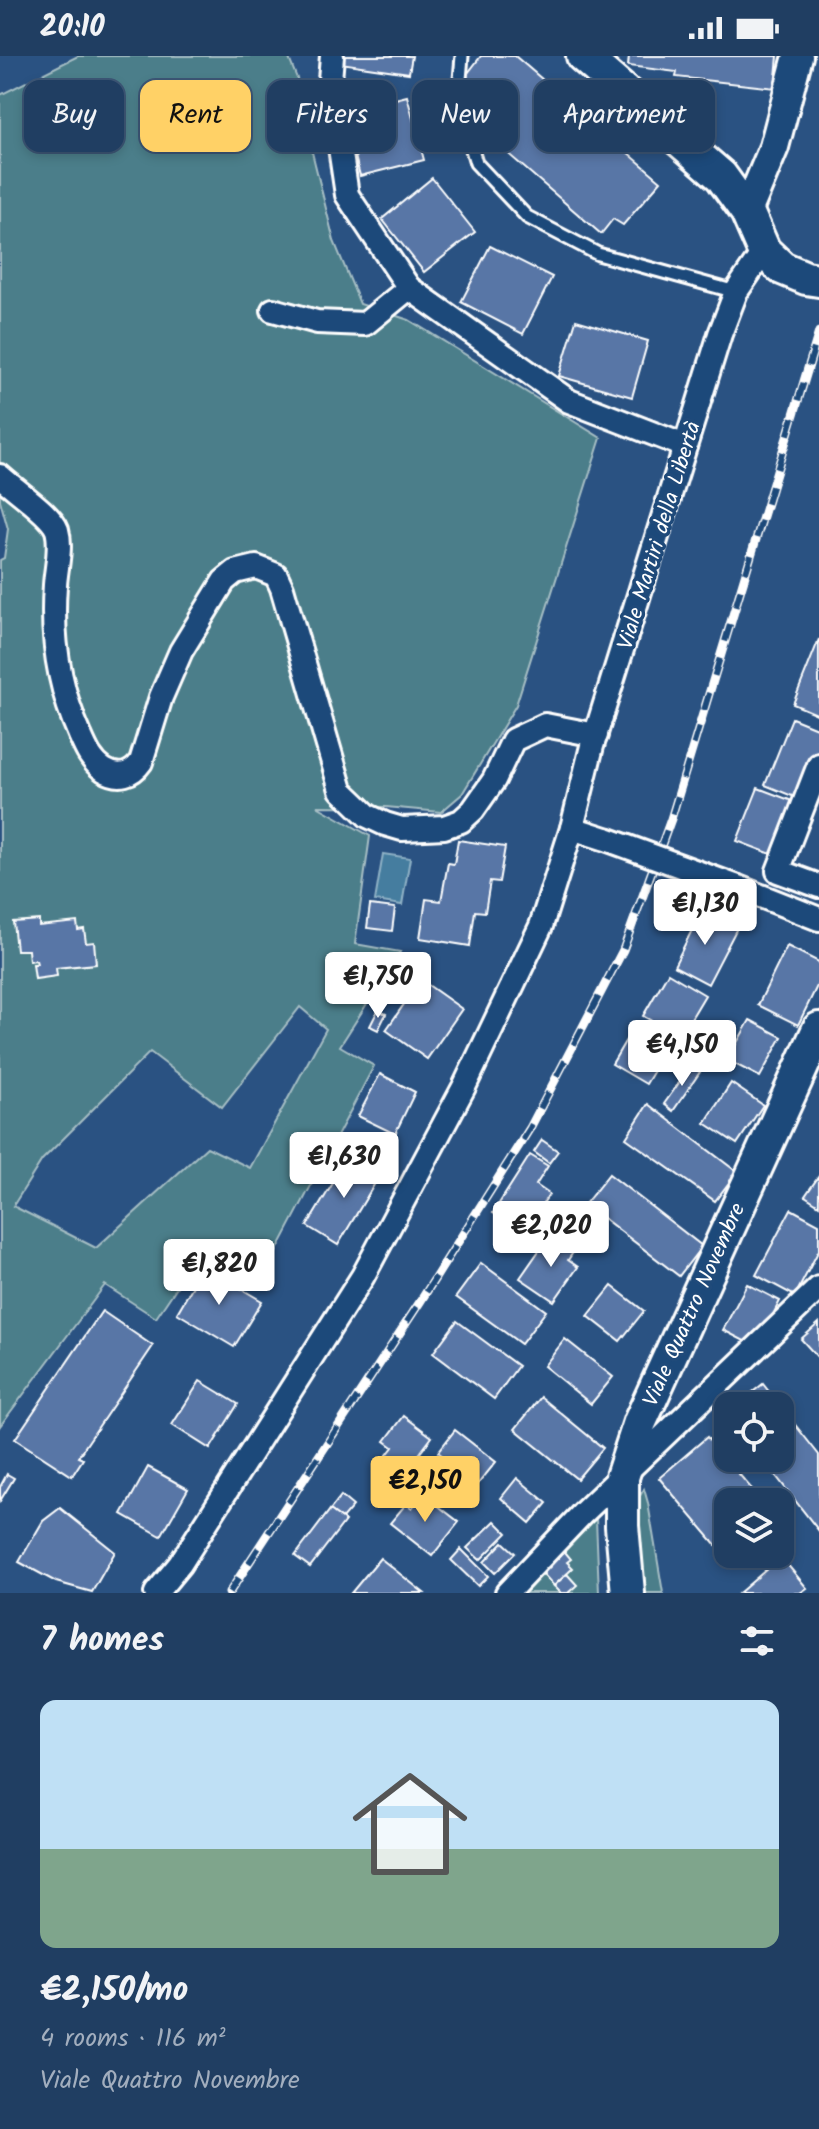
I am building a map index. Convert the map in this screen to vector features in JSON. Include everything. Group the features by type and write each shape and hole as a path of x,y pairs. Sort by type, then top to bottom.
{"main road":[{"path":"583,56 721,176 747,212 764,251 782,268 813,279"},
{"name":"Viale Quattro Novembre","path":"628,1593 622,1526 622,1477 640,1422 819,1029"}],"street":[{"path":"332,56 330,80 347,195 409,288 569,401 685,446"},
{"path":"747,212 774,147 798,56"},
{"name":"Viale Martiri della Libertà","path":"156,1593 180,1564 363,1276 464,1087 541,926 572,828 596,735 720,334 736,292 764,251"},
{"path":"273,310 317,322 365,324 409,288"},
{"path":"0,476 31,504 42,509 57,529 55,654 62,692 89,754 109,773 135,771 141,762 161,697 181,651 224,581 245,568 267,570 276,575 341,790 353,804 376,820 402,829 444,827 461,821 473,810 494,780 513,740 545,725 596,735"},
{"path":"819,765 778,871 819,886"},
{"path":"572,828 819,919"},
{"path":"507,1593 583,1513 819,1288"}],"lane":[{"path":"462,56 458,103 476,163 527,217 598,254 736,292"}],"green space":[{"path":"78,56 288,56 298,80 267,80 267,152 312,152 334,241 360,304 409,320 601,438 516,705 462,794 441,812 317,806 370,836 355,944 400,952 340,1046 374,1066 263,1277 205,1245 156,1318 105,1285 0,1426 0,560 4,558 8,529 0,500 0,95 24,83 24,152 124,152 124,80 30,80","holes":["300,1007 326,1029 250,1168 207,1147 96,1248 13,1206 42,1160 150,1052 222,1107"]},
{"path":"644,1489 663,1593 643,1593 639,1574 637,1501"},
{"path":"596,1519 599,1593 517,1593 560,1546"}],"water":[{"path":"383,854 410,858 402,905 375,901"}],"building":[{"path":"341,56 412,56 409,73 340,63"},
{"path":"481,56 515,56 543,80 534,80 534,152 627,152 661,181 623,225 613,219 601,234 506,152 518,152 518,80 465,80"},
{"path":"629,56 778,56 775,88 676,77 677,72 628,66"},
{"path":"407,96 412,115 412,152 422,152 424,160 360,176 354,152 396,152 396,99"},
{"path":"432,178 475,232 424,272 382,219"},
{"path":"490,246 552,277 523,334 461,302"},
{"path":"576,320 648,341 632,397 559,376"},
{"path":"819,639 819,715 793,704"},
{"path":"792,718 819,729 819,759 802,800 765,785"},
{"path":"758,788 803,805 782,858 737,841"},
{"path":"458,840 505,847 499,882 490,881 485,912 475,911 470,946 420,938 426,899 441,901 448,863 454,864"},
{"path":"370,905 395,908 392,931 367,928"},
{"path":"702,910 737,928 708,984 674,966"},
{"path":"39,920 39,926 77,922 78,930 84,929 86,943 94,942 96,964 56,968 57,976 35,979 33,964 37,964 36,960 29,961 28,950 16,950 13,922"},
{"path":"787,946 819,962 819,982 798,1025 758,1005"},
{"path":"668,973 705,995 680,1037 643,1016"},
{"path":"421,980 462,1009 427,1059 386,1030"},
{"path":"378,1010 386,1014 378,1030 370,1026"},
{"path":"750,1020 782,1037 760,1077 727,1060"},
{"path":"636,1023 670,1044 646,1084 612,1064"},
{"path":"691,1066 700,1072 673,1111 664,1104"},
{"path":"380,1074 415,1092 395,1134 358,1116"},
{"path":"731,1083 763,1105 737,1144 705,1123"},
{"path":"648,1104 737,1172 715,1201 626,1138"},
{"path":"542,1140 558,1151 549,1163 534,1152"},
{"path":"350,1155 381,1173 338,1245 307,1226"},
{"path":"530,1155 548,1166 536,1185 549,1194 525,1232 493,1213"},
{"path":"609,1174 702,1246 679,1276 585,1204"},
{"path":"819,1176 819,1205 805,1196"},
{"path":"791,1209 819,1224 819,1250 795,1296 756,1275"},
{"path":"550,1235 574,1251 568,1260 578,1267 554,1301 520,1278"},
{"path":"481,1263 546,1311 521,1344 456,1297"},
{"path":"204,1267 262,1301 234,1347 177,1313"},
{"path":"747,1284 780,1301 756,1347 723,1330"},
{"path":"612,1286 644,1311 620,1341 588,1316"},
{"path":"102,1311 153,1346 78,1457 83,1459 72,1476 15,1439"},
{"path":"457,1321 518,1366 494,1399 433,1353"},
{"path":"819,1323 819,1359 801,1339"},
{"path":"565,1339 613,1377 591,1404 544,1366"},
{"path":"200,1381 238,1404 210,1449 172,1425"},
{"path":"763,1384 769,1392 753,1392"},
{"path":"541,1397 603,1448 577,1479 515,1429"},
{"path":"404,1416 432,1437 414,1461 408,1457 388,1483 374,1472 393,1447 385,1441"},
{"path":"794,1423 819,1455 819,1531 794,1499 794,1488 785,1488 773,1472 794,1472"},
{"path":"455,1430 496,1462 478,1484 438,1452"},
{"path":"707,1437 714,1445 714,1472 737,1472 751,1488 714,1488 714,1543 659,1478"},
{"path":"148,1467 188,1489 161,1536 122,1514"},
{"path":"7,1474 14,1478 0,1501 0,1487"},
{"path":"517,1478 547,1503 530,1523 501,1498"},
{"path":"423,1494 459,1522 432,1556 390,1523 406,1504 412,1508"},
{"path":"341,1496 353,1506 342,1519 330,1510"},
{"path":"60,1508 115,1552 92,1592 56,1582 19,1562 43,1521"},
{"path":"330,1510 345,1521 310,1567 295,1556"},
{"path":"495,1521 507,1533 480,1560 467,1548"},
{"path":"503,1542 515,1553 495,1573 484,1562"},
{"path":"560,1546 571,1559 567,1562 573,1568 554,1586 537,1567"},
{"path":"461,1549 488,1576 478,1586 451,1560"},
{"path":"380,1558 424,1593 351,1593"},
{"path":"768,1568 790,1568 807,1588 800,1593 739,1593"},
{"path":"567,1574 577,1585 568,1593 561,1593 554,1586"}],"railway":[{"path":"229,1593 530,1128 623,950 671,819 819,332"}]}
